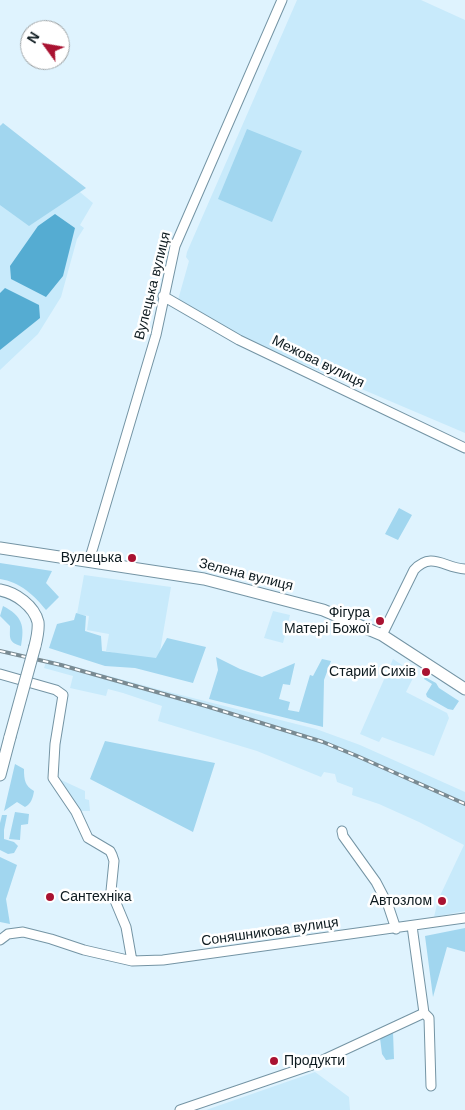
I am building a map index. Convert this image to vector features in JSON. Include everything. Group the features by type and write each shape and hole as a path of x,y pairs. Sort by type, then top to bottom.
{"main road":[{"name":"Зелена вулиця","path":"0,548 204,579 328,611 382,635 465,689"},
{"path":"0,590 16,595 27,604 38,623 35,646 0,776"}],"street":[{"name":"Вулецька вулиця","path":"89,562 156,336 175,246 282,0"},
{"name":"Межова вулиця","path":"163,296 239,340 465,448"},
{"path":"382,635 411,576 419,564 432,560 465,569"},
{"path":"0,674 60,692 63,695 55,744 53,778 76,812 88,838 110,851 112,855 114,861 111,891 126,927 132,961"},
{"path":"342,831 343,836 376,882 388,905 396,929"},
{"name":"Соняшникова вулиця","path":"0,940 8,934 23,932 84,950 132,961 163,960 465,918"},
{"path":"412,926 424,1013 429,1018 431,1086"},
{"path":"180,1110 312,1066 424,1013"}],"shaded area":[{"path":"297,0 421,0 465,20 465,433 237,336 178,300 189,261 186,257 187,252"},
{"path":"3,123 86,188 29,226 0,205 0,126"},
{"path":"0,125 93,203 80,225 84,228 77,239 61,297 38,334 0,370"},
{"path":"247,129 302,151 272,222 218,199"},
{"path":"55,214 75,228 63,276 46,297 11,279 10,266 38,226"},
{"path":"5,288 39,305 40,318 0,350 0,293"},
{"path":"399,508 412,515 398,540 385,534"},
{"path":"0,563 52,571 46,583 59,597 46,610 26,590 14,583 0,579"},
{"path":"84,575 171,587 158,663 106,651 109,634 87,630 89,616 77,614"},
{"path":"3,606 21,622 23,632 21,646 12,641 10,626 0,616"},
{"path":"273,611 290,615 283,643 264,638"},
{"path":"76,613 86,616 85,631 101,636 102,651 156,658 167,638 206,647 193,683 135,668 105,666 49,648 57,624 74,620"},
{"path":"216,657 262,677 295,663 290,685 283,684 279,699 290,702 288,710 299,712 310,675 313,676 322,659 331,661 324,680 323,727 209,699 218,670"},
{"path":"47,659 316,729 360,745 465,792 465,911 434,917 438,900 464,845 379,804 352,795 353,788 337,782 335,774 324,772 321,777 257,751 158,721 162,706 123,693 108,689 106,696 70,688 73,676 44,668"},
{"path":"393,659 411,671 414,676 406,692 447,713 449,718 434,756 382,737 379,742 360,734"},
{"path":"425,677 459,701 453,710 427,697 426,694 432,684 424,679"},
{"path":"105,741 215,763 193,832 90,779"},
{"path":"15,764 24,769 26,782 34,791 33,796 27,806 25,807 17,802 4,811"},
{"path":"59,779 85,791 85,799 89,800 90,811 81,811"},
{"path":"15,812 29,814 28,824 21,825 20,840 9,839"},
{"path":"2,815 7,815 4,839 14,842 18,846 14,853 8,854 0,850 0,823"},
{"path":"0,857 17,865 6,899 10,924 0,922"},
{"path":"465,928 465,952 447,947 433,997 425,936"},
{"path":"393,1032 394,1059 386,1060 382,1054 380,1038"},
{"path":"315,1072 349,1097 350,1110 206,1110"}],"railway":[{"path":"0,651 61,665 206,706 323,742 465,804"}],"place":[{"name":"Вулецька","path":"132,558"},
{"name":"Фігура Матері Божої","path":"380,621"},
{"name":"Старий Сихів","path":"426,672"},
{"name":"Сантехніка","path":"50,897"},
{"name":"Автозлом","path":"442,901"},
{"name":"Продукти","path":"274,1061"}]}
